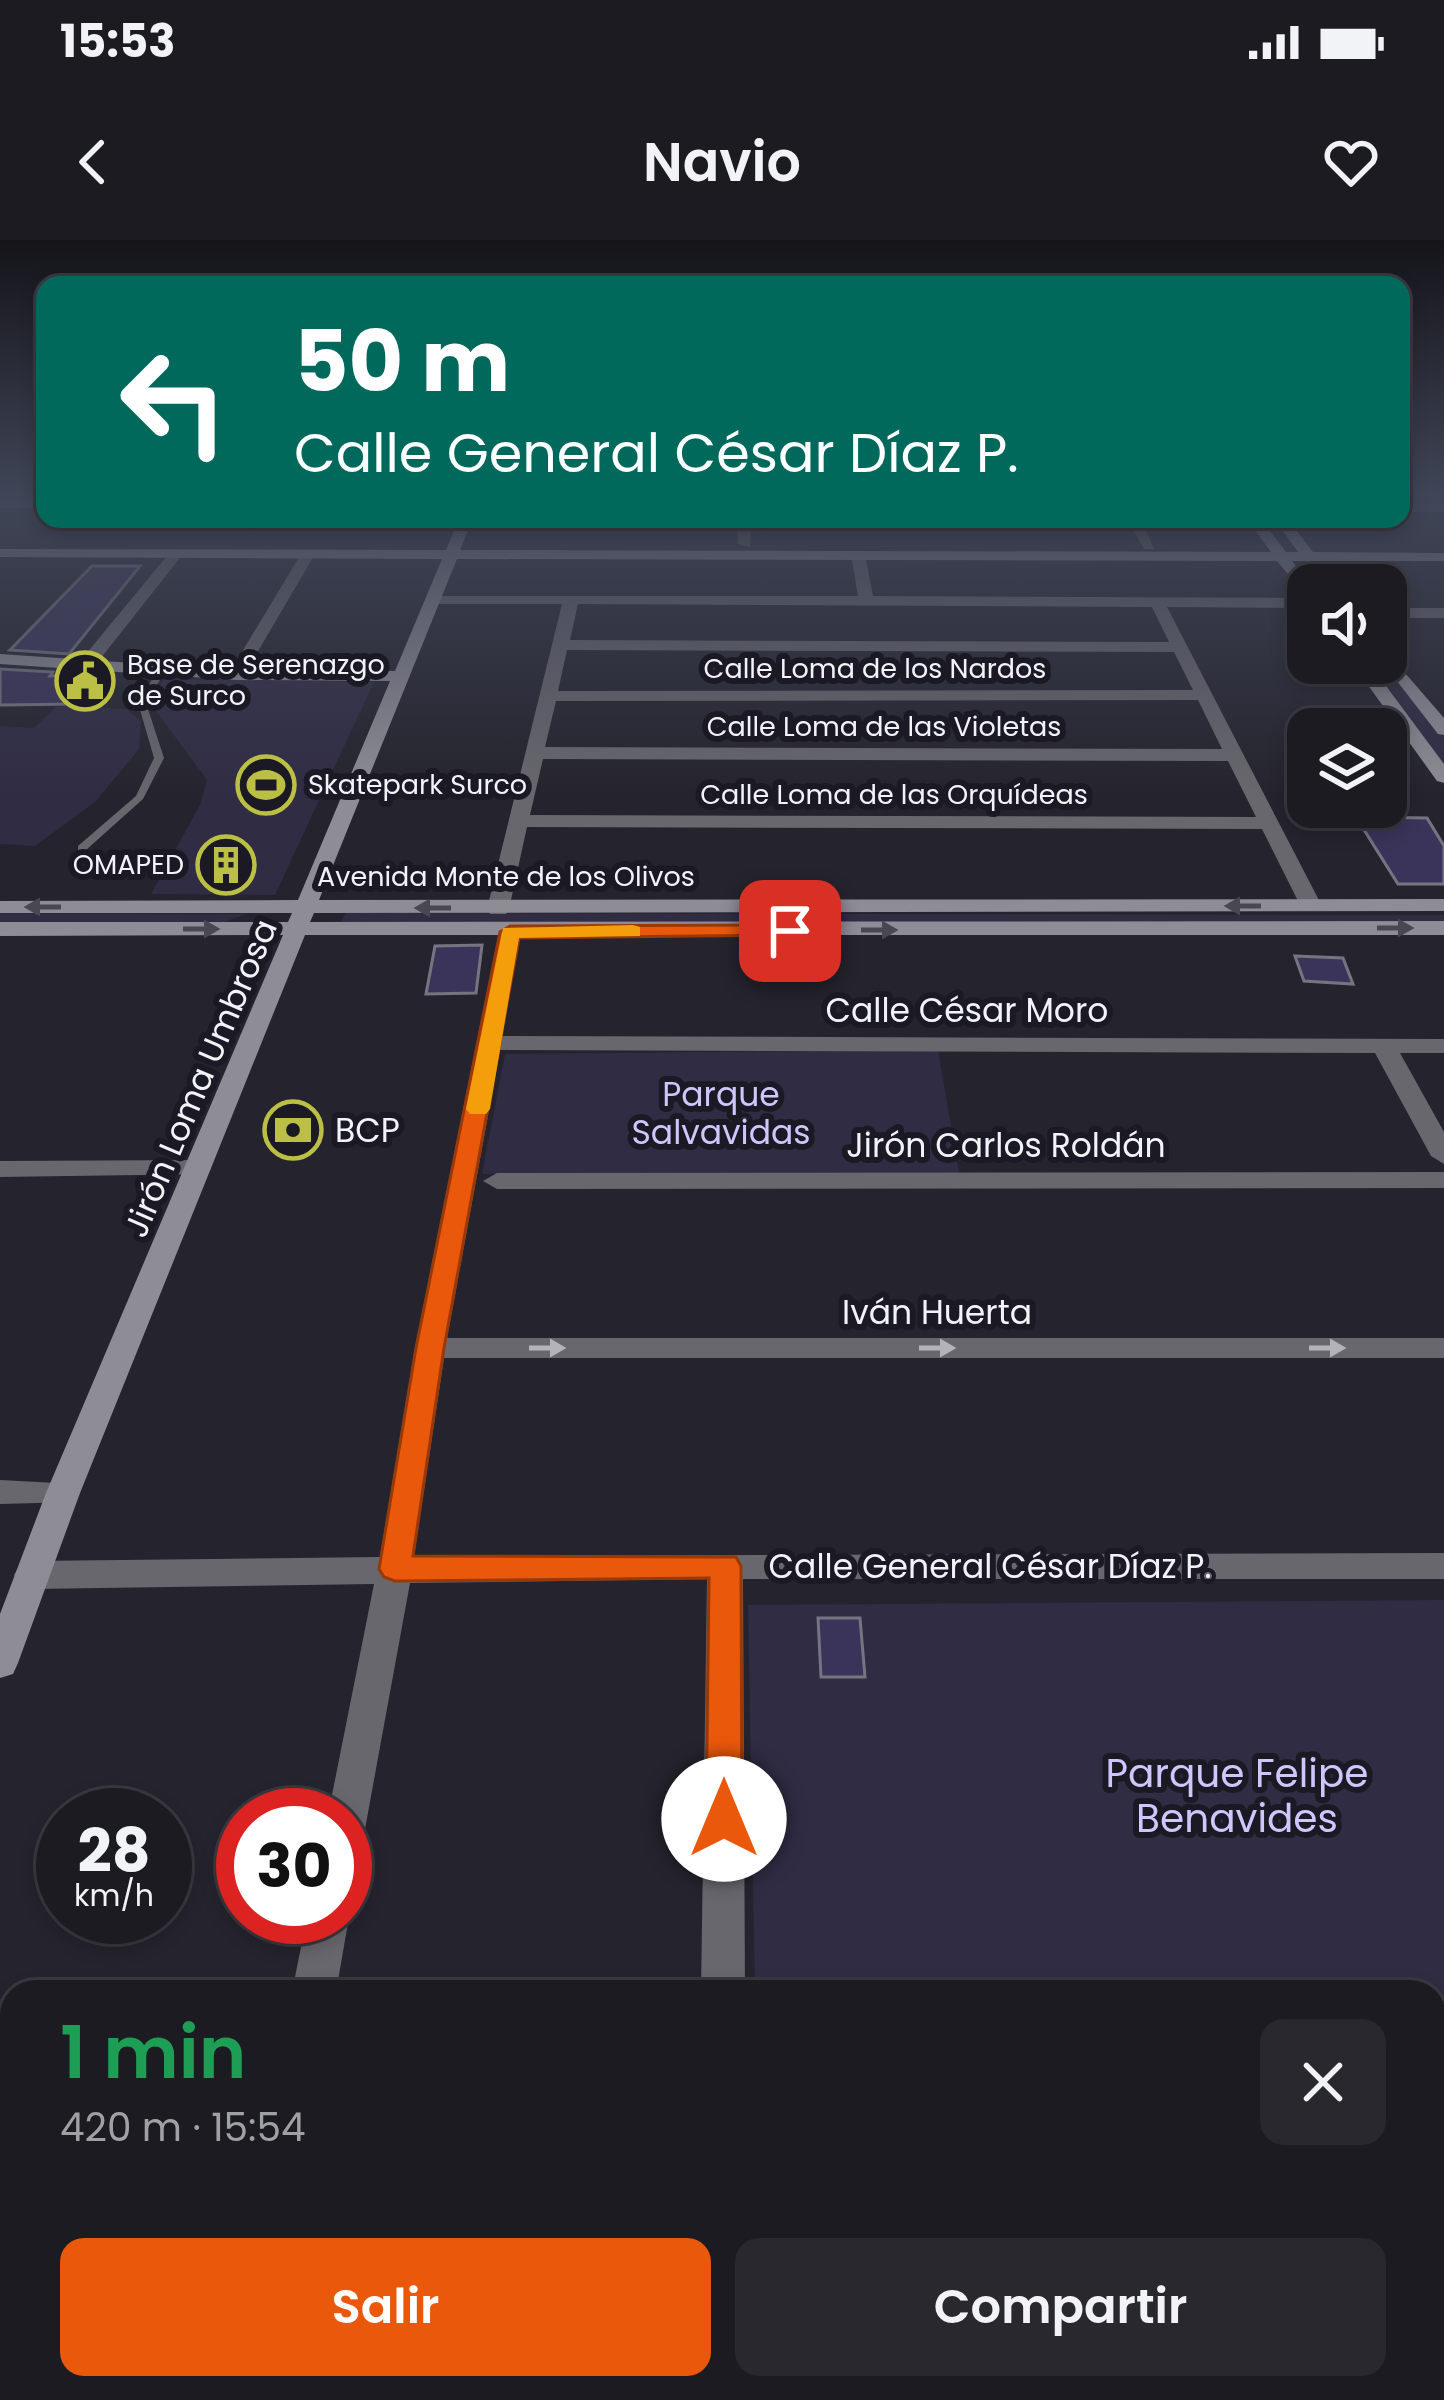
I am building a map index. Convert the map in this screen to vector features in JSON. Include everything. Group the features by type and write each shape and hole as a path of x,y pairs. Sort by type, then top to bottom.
{"street":[{"path":"87,664 144,594"},
{"path":"236,675 284,594"},
{"name":"Jirón Loma Umbrosa","path":"0,1664 64,1492 435,594"},
{"path":"865,594 866,601"},
{"path":"433,599 1287,603"},
{"path":"353,1788 395,1569 430,1348 490,1043 518,821 571,600"},
{"path":"1157,602 1311,906"},
{"path":"1407,613 1444,613"},
{"path":"560,645 1179,647"},
{"path":"0,659 236,675 401,676"},
{"path":"1407,683 1444,730"},
{"path":"1375,684 1444,777"},
{"name":"Calle Loma de los Nardos","path":"548,697 1203,695"},
{"name":"Calle Loma de las Violetas","path":"534,753 1233,755"},
{"name":"Calle Loma de las Orquídeas","path":"518,821 1270,823"},
{"name":"Avenida Monte de los Olivos","path":"504,920 1444,905"},
{"name":"Avenida Monte de los Olivos","path":"0,907 302,919"},
{"name":"Avenida Monte de los Olivos","path":"0,928 302,919 1444,928"},
{"name":"Calle César Moro","path":"490,1043 1444,1046"},
{"path":"1383,1045 1444,1156"},
{"path":"0,1169 198,1168"},
{"name":"Jirón Carlos Roldán","path":"497,1181 1444,1180"},
{"name":"Iván Huerta","path":"430,1348 1444,1348"},
{"path":"0,1492 64,1492"},
{"path":"724,1980 725,1566"},
{"name":"Calle General César Díaz P.","path":"32,1575 725,1566 1444,1566"},
{"path":"316,1980 323,1944"}],"lane":[{"path":"82,848 140,797 159,758 142,703 163,670"}],"green space":[{"path":"164,679 374,682 275,895 151,894 200,805 207,780 151,704"},
{"path":"1384,684 1402,684 1444,737 1444,765 1407,715 1407,708 1402,708"},
{"path":"57,706 126,709 141,721 139,749 95,802 35,846 0,844 0,726 34,728"},
{"path":"0,913 247,914 221,923 0,922"},
{"path":"346,913 1444,915 1444,923 339,924"},
{"name":"Parque Salvavidas","path":"938,1050 959,1173 482,1174 505,1054"},
{"name":"Parque Felipe Benavides","path":"1444,1600 1444,1980 755,1980 748,1605"}],"building":[{"path":"65,594 118,594 69,654 10,650"},
{"path":"0,669 53,672 50,676 97,675 77,704 0,705"},
{"path":"1407,818 1427,818 1444,846 1444,884 1398,884 1363,828 1407,828"},
{"path":"482,945 476,993 426,994 435,946"},
{"path":"1295,956 1343,958 1353,984 1304,981"},
{"path":"818,1618 860,1618 865,1677 821,1677"}],"slow traffic":[{"path":"478,1109 510,932 633,931"}],"place":[{"name":"Base de Serenazgo de Surco","path":"85,681"},
{"name":"Skatepark Surco","path":"266,785"},
{"name":"OMAPED","path":"226,865"},
{"name":"BCP","path":"293,1130"}],"route":[{"path":"724,1819 725,1566 395,1569 430,1348 510,932 790,931"}]}
